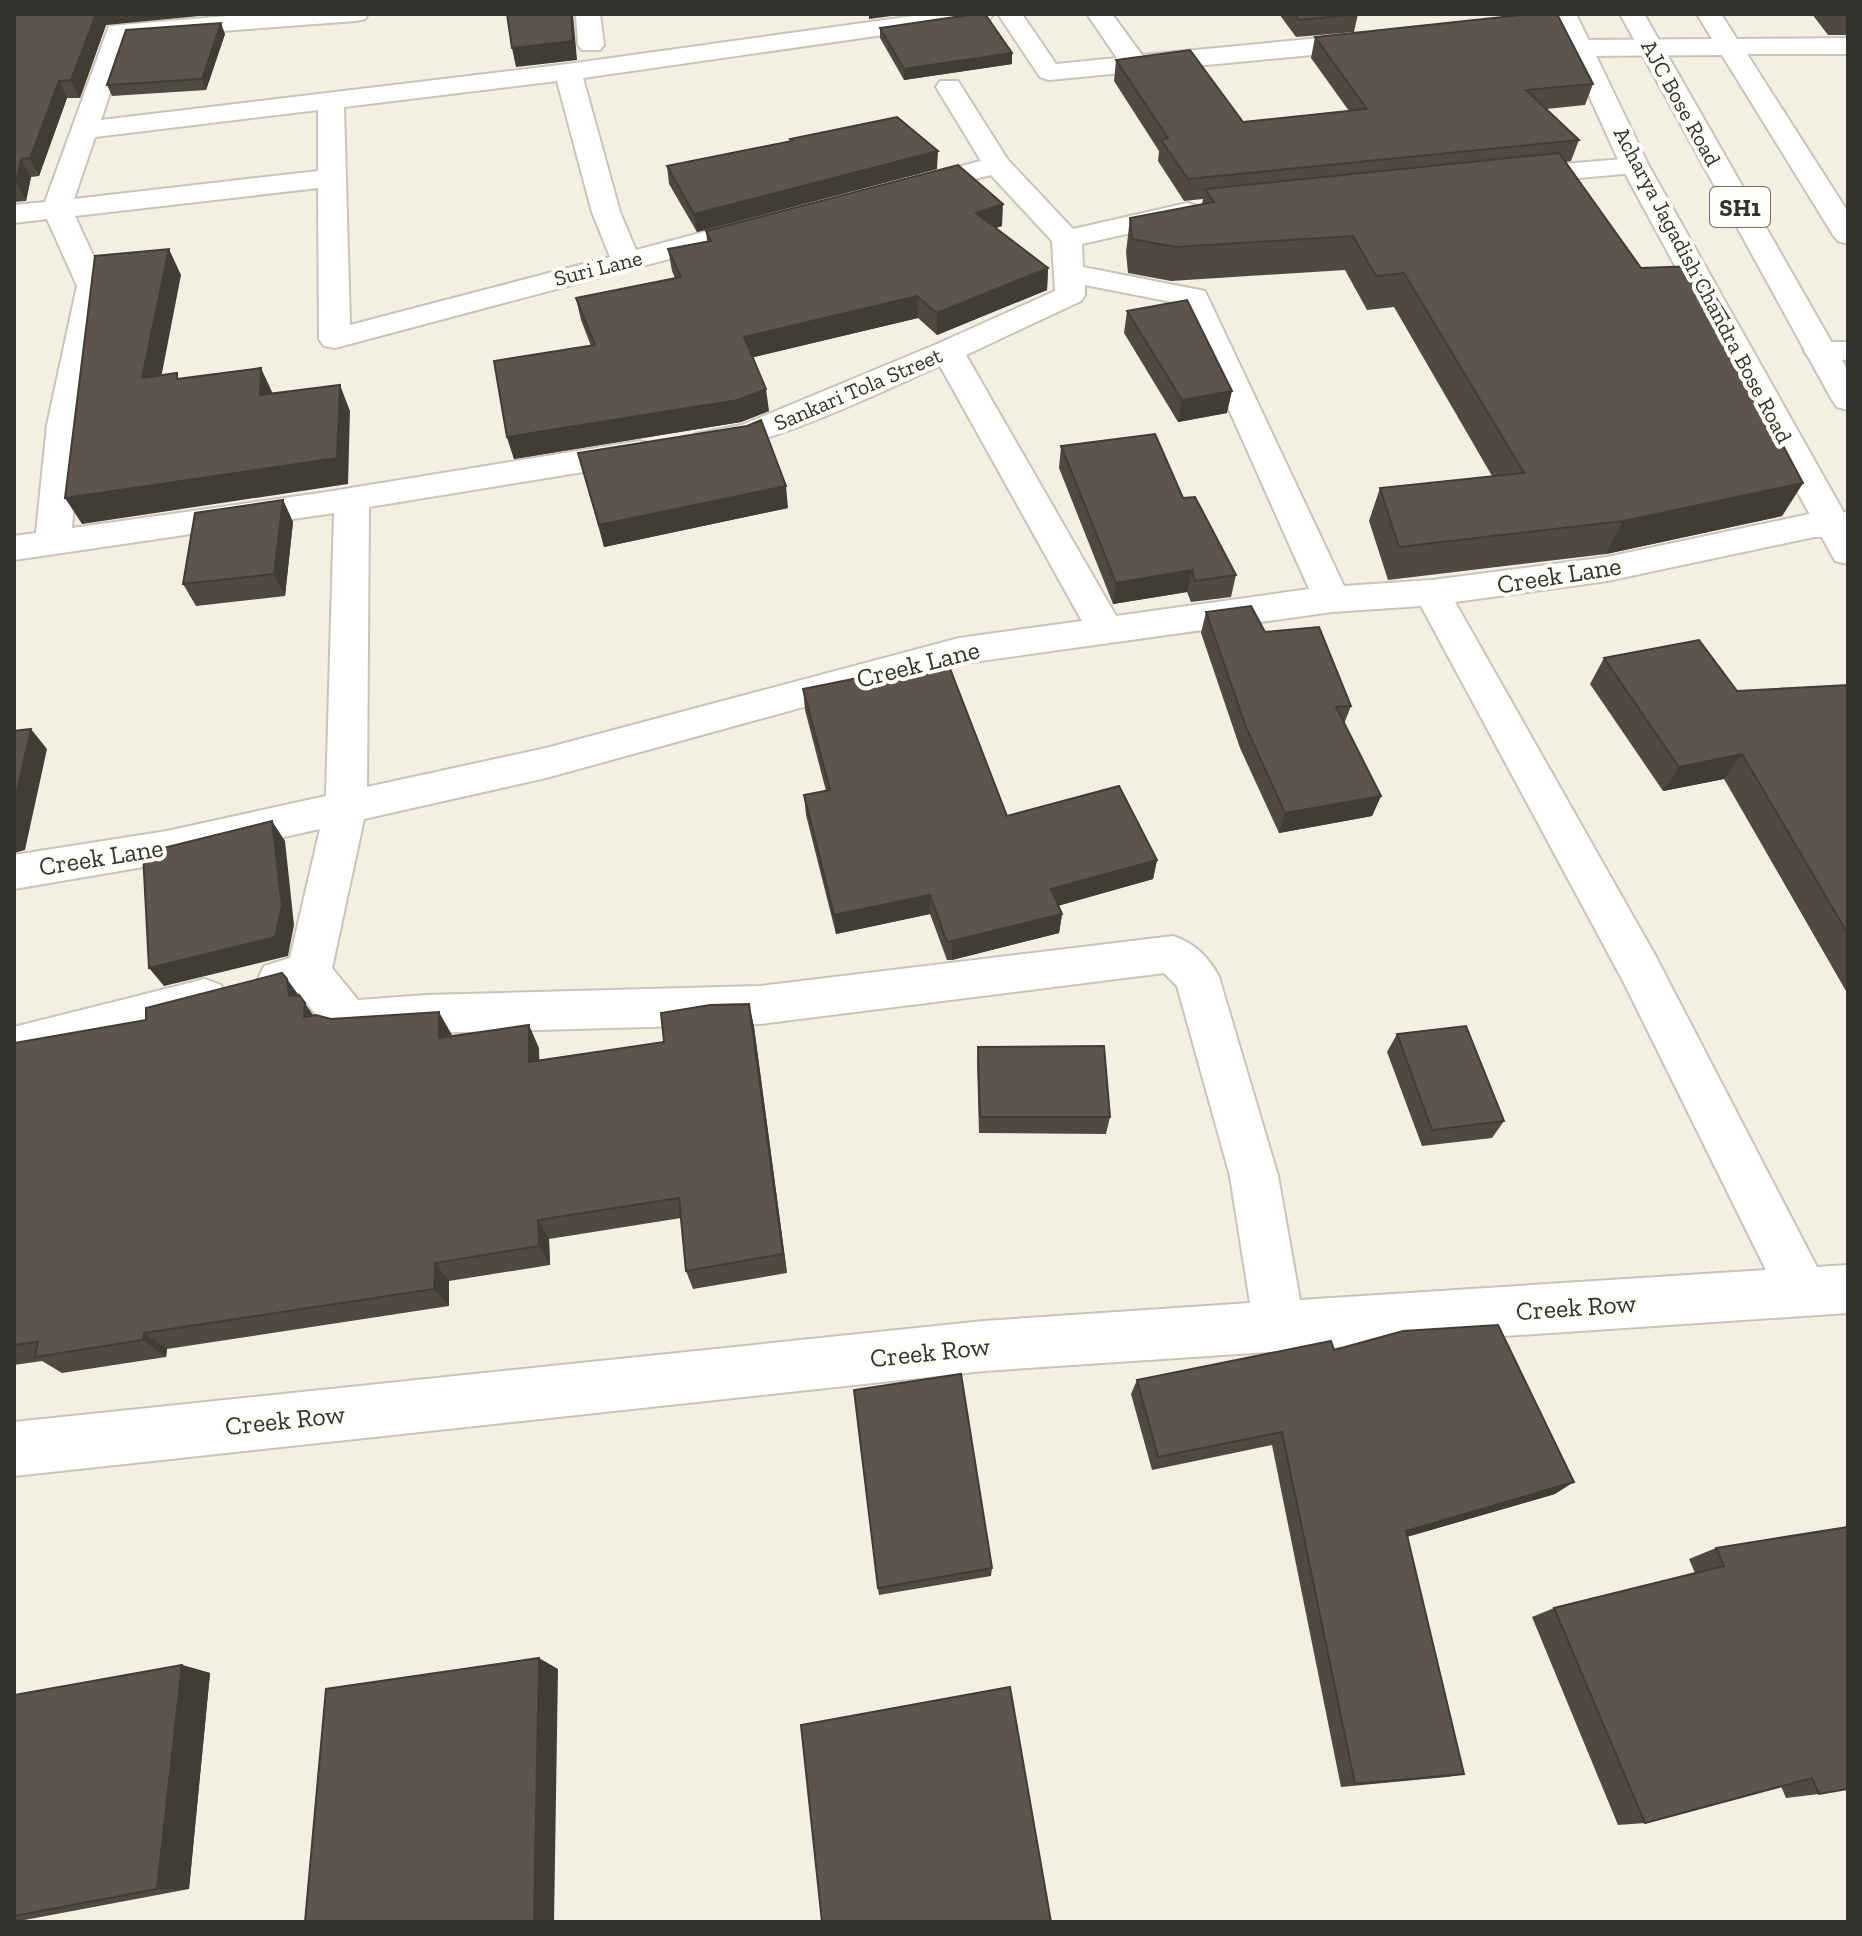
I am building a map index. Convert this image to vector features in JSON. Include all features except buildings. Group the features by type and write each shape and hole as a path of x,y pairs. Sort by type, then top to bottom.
{"street":[{"path":"53,543 64,425 92,286 57,208 118,31 262,18 356,14"},
{"path":"588,14 591,45"},
{"path":"84,130 568,72 846,24 981,14"},
{"path":"1010,14 1049,72 1405,38"},
{"path":"1099,14 1134,63"},
{"name":"AJC Bose Road","path":"1632,14 1834,351 1848,400"},
{"path":"1709,14 1848,235"},
{"name":"Acharya Jagadish Chandra Bose Road","path":"1557,18 1580,48 1635,166 1843,534"},
{"path":"1580,48 1848,46"},
{"path":"568,72 606,212 626,261"},
{"path":"949,87 997,165 1067,239 1170,214 1217,209"},
{"name":"Suri Lane","path":"331,99 335,339 796,217"},
{"path":"889,193 997,165"},
{"path":"1484,180 1635,166"},
{"path":"14,214 330,178"},
{"name":"Sankari Tola Street","path":"14,548 352,499 749,434 948,351 1070,295 1067,239"},
{"path":"1068,273 1194,297 1332,599"},
{"path":"948,351 1106,631"},
{"path":"309,972 346,807 352,499"},
{"name":"Creek Lane","path":"14,872 167,847 546,763 959,651 1332,599 1432,593 1607,569 1814,525 1843,534"},
{"path":"1432,593 1639,968 1826,1290"},
{"path":"309,972 347,1020 427,1014 760,1005 1173,954 1197,977 1254,1176 1279,1326"},
{"path":"14,1047 309,972"},
{"name":"Creek Row","path":"14,1449 984,1346 1826,1290"}]}
